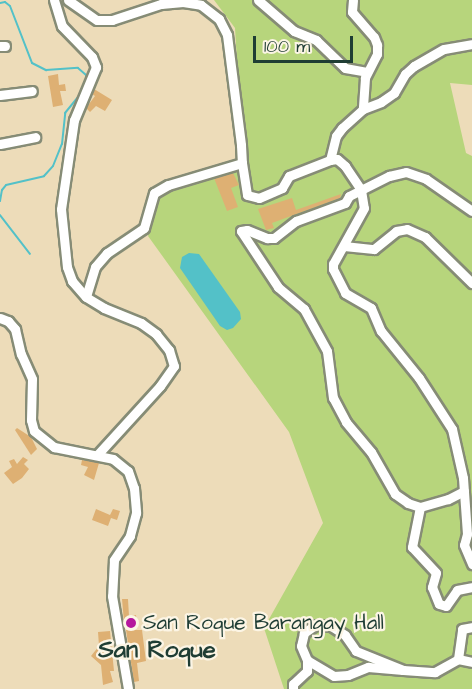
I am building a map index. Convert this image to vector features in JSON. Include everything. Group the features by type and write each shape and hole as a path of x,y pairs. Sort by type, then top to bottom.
{"street":[{"path":"54,0 62,26 92,57 96,67 74,120 61,208 67,267 72,281 86,297 104,308 141,323 156,334 169,350 174,366 160,386 97,455"},
{"path":"68,0 97,20 112,20 161,4 183,2 201,5 219,19 227,35 241,145 238,165 247,195 259,198 282,188 289,176 330,160 337,159 345,166 361,190 364,208 333,264 345,293 371,308 381,331 419,378 452,429 464,491 467,534 464,545 472,564"},
{"path":"258,0 294,31 316,40 345,68 367,72"},
{"path":"353,0 352,12 374,37 377,54 367,72 363,109"},
{"path":"330,160 336,136 363,109 381,102 394,93 405,74 414,66 444,49 472,44"},
{"path":"0,95 32,90"},
{"path":"0,144 35,137"},
{"path":"86,297 95,267 107,253 144,228 154,193 168,185 238,165"},
{"path":"464,491 448,500 420,507 408,503 395,494 371,452 346,422 333,398 327,351 304,309 278,287 241,231 247,230 267,238 274,238 296,221 345,203 349,196 389,176 406,172 426,179 472,211"},
{"path":"344,246 374,249 396,231 407,229 425,237 472,283"},
{"path":"0,318 8,321 15,329 21,354 32,379 31,420 34,431 54,447 112,459 128,471 134,488 136,513 130,536 114,560 112,573 112,596 128,689"},
{"path":"420,507 412,547 436,573 432,587 439,604 446,606 457,590 472,588"},
{"path":"293,689 293,684 308,671 307,660 301,646 304,633 315,625 331,626 345,635 356,651 404,670"},
{"path":"458,659 462,629 472,627"},
{"path":"307,660 334,676 348,675 368,668 435,672 458,659 472,662"}],"green space":[{"path":"214,0 472,0 472,85 450,83 466,153 472,156 472,689 284,689 264,628 323,523 289,432 148,236 161,191 243,164 235,28"}],"water":[{"path":"189,253 199,254 240,312 241,319 233,328 227,330 220,326 180,268 182,257"}],"building":[{"path":"58,74 59,85 65,84 66,91 60,91 63,105 53,107 48,76"},
{"path":"94,89 112,100 105,111 96,106 90,112 86,108 95,96 92,94"},
{"path":"233,173 239,185 231,188 238,207 227,211 214,178"},
{"path":"341,194 340,198 272,223 274,228 266,230 258,209 292,198 296,210"},
{"path":"17,428 31,437 37,449 31,455 15,430"},
{"path":"23,457 28,460 24,464 29,469 13,484 4,473 12,467 9,461 14,459 17,464"},
{"path":"82,460 99,463 94,480 84,475 88,467 81,465"},
{"path":"96,509 110,515 113,509 120,511 117,520 111,518 108,526 92,520"},
{"path":"122,599 128,599 129,616 136,615 137,623 124,622"},
{"path":"126,630 142,630 146,661 137,663 139,681 134,682"},
{"path":"110,631 114,671 110,671 113,682 103,685 101,665 91,656 99,646 98,632"}],"waterway":[{"path":"0,3 5,2 10,6 32,63 46,70 78,68 86,75 86,80"},
{"path":"0,201 2,190 6,185 44,176 53,166 62,144 65,113 81,93"},
{"path":"0,215 30,254"}],"place":[{"name":"San Roque Barangay Hall","path":"131,623"}],"district":[{"name":"San Roque","path":"157,651"}]}
